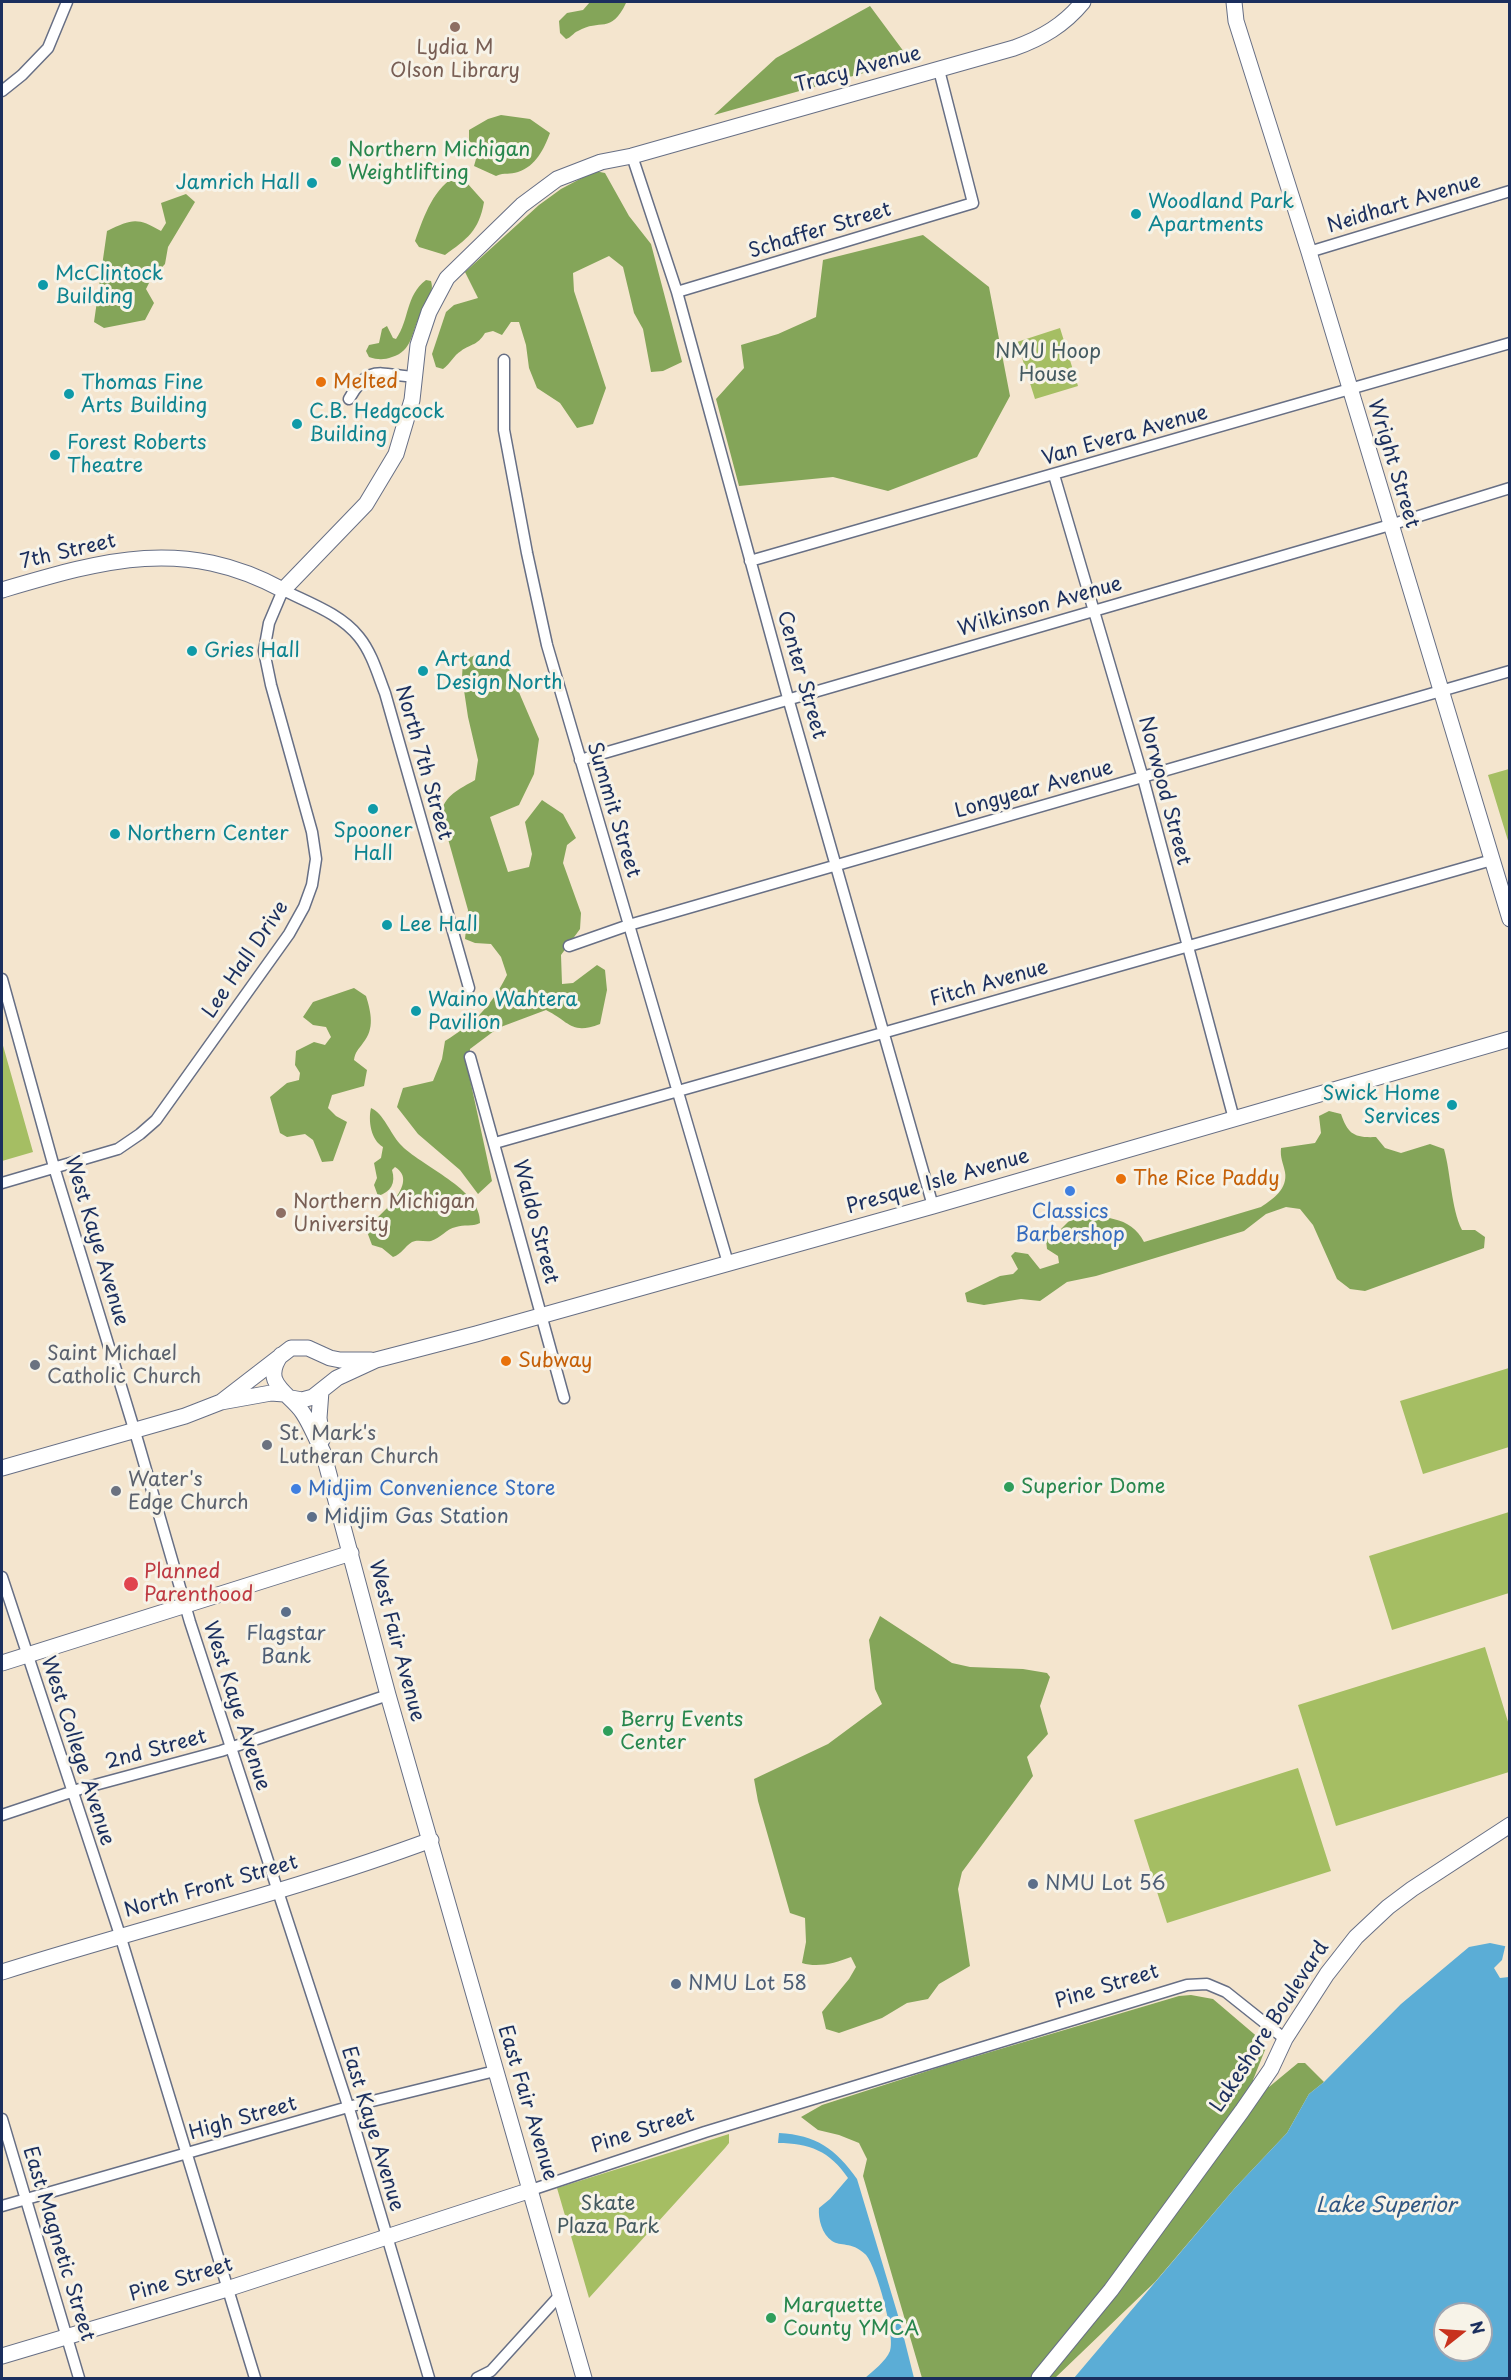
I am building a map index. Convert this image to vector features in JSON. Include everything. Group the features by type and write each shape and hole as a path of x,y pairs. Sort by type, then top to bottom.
{"street":[{"path":"2,91 22,75 48,48 68,2"},
{"name":"Tracy Avenue","path":"283,590 366,504 396,454 410,409 418,345 429,312 447,278 522,205 557,179 601,162 632,156 1014,48 1042,37 1065,21 1083,2"},
{"name":"Wright Street","path":"1225,2 1236,21"},
{"name":"Wright Street","path":"1234,2 1236,21 1443,692 1509,920"},
{"name":"Schaffer Street","path":"677,292 973,203 939,70"},
{"name":"Center Street","path":"632,156 677,292 788,698 933,1206"},
{"name":"Neidhart Avenue","path":"1309,252 1509,190"},
{"name":"Van Evera Avenue","path":"750,561 1509,343"},
{"name":"Summit Street","path":"504,360 504,430 547,645 728,1263"},
{"path":"349,399 359,380 370,374 414,377"},
{"name":"Norwood Street","path":"1054,475 1143,778 1234,1119"},
{"name":"Wilkinson Avenue","path":"580,760 1390,525 1509,488"},
{"name":"7th Street","path":"2,590 96,563 135,558 195,559 255,575 283,590"},
{"name":"North 7th Street","path":"283,590 337,617 360,637 374,665 385,693 469,988"},
{"name":"Lee Hall Drive","path":"2,1183 118,1149 156,1120 289,934 304,907 312,885 316,859 312,832 271,685 264,651 269,624 283,590"},
{"name":"Longyear Avenue","path":"569,946 629,925 1443,692 1509,671"},
{"name":"Fitch Avenue","path":"495,1143 1492,860"},
{"name":"West Kaye Avenue","path":"2,979 54,1167 135,1430 185,1605 277,1891"},
{"name":"Presque Isle Avenue","path":"2,1468 185,1416 221,1402 271,1393 308,1399 376,1360 933,1206 1509,1039"},
{"name":"Waldo Street","path":"470,1057 564,1398"},
{"name":"Presque Isle Avenue","path":"221,1402 281,1355 297,1347 314,1350 333,1359 376,1360"},
{"name":"West Fair Avenue","path":"314,1350 322,1358 327,1368 327,1380 322,1389 319,1418 323,1452 388,1695 431,1840"},
{"name":"West Fair Avenue","path":"281,1355 275,1365 274,1376 278,1387 304,1415 323,1452"},
{"path":"2,1663 351,1553"},
{"name":"West College Avenue","path":"2,1577 120,1935 255,2379"},
{"name":"2nd Street","path":"2,1815 72,1792 231,1748 388,1695"},
{"name":"Lakeshore Boulevard","path":"1039,2379 1111,2290 1242,2111 1271,2069 1285,2039 1327,1974 1369,1924 1412,1889 1509,1825"},
{"name":"North Front Street","path":"2,1972 120,1935 277,1891 431,1840"},
{"name":"East Fair Avenue","path":"431,1840 584,2379"},
{"name":"East Kaye Avenue","path":"277,1891 348,2107 429,2379"},
{"name":"Pine Street","path":"2,2356 226,2289 705,2132 1187,1985 1207,1984 1226,1992 1285,2039"},
{"name":"High Street","path":"2,2206 348,2107 495,2071"},
{"name":"East Magnetic Street","path":"2,2119 79,2379"},
{"path":"477,2379 491,2371 560,2295"}],"green space":[{"path":"590,2 626,3 621,13 610,22 586,27 566,39 560,33 559,21 567,13 583,10"},
{"path":"870,6 910,60 714,115 776,58"},
{"path":"501,115 530,119 550,133 542,151 530,166 518,172 496,176 474,166 476,159 485,151 469,141 469,130 488,119"},
{"path":"595,171 605,173 629,216 651,244 682,362 663,371 651,372 643,329 634,313 623,267 609,256 573,273 574,291 606,388 593,424 577,428 560,403 537,388 529,368 526,345 519,322 511,322 502,335 493,331 485,333 443,369 436,367 432,354 446,312 454,305 478,298 465,272 539,205 561,189"},
{"path":"459,174 484,202 479,220 466,239 445,255 419,247 415,241 431,203 436,194"},
{"path":"186,194 195,202 168,247 165,264 151,279 146,289 154,303 145,320 104,328 94,322 107,231 134,221 146,223 161,231 166,223 161,203"},
{"path":"923,235 989,287 1010,396 977,457 888,491 833,477 739,486 716,399 744,368 741,345 778,334 816,317 823,260"},
{"path":"426,280 431,281 431,295 408,346 399,354 389,358 369,357 366,351 369,345 379,343 382,329 387,326 393,338 396,339 404,324 414,293"},
{"name":"NMU Hoop House","path":"1060,328 1078,386 1035,399 1017,342"},
{"path":"477,654 490,655 509,669 539,739 534,774 519,805 490,817 508,872 529,867 532,854 525,822 542,800 563,814 576,838 567,845 563,863 581,913 580,929 561,955 562,984 573,983 597,965 605,970 607,990 600,1024 576,1028 546,1010 498,1028 470,1049 468,1070 492,1181 478,1194 460,1170 418,1134 397,1107 403,1088 433,1081 442,1059 445,1041 465,1028 481,1013 495,996 507,975 501,957 491,944 475,943 465,939 468,910 441,814 449,797 475,780 478,760 462,677 463,661"},
{"path":"1510,769 1509,844 1488,775"},
{"path":"354,988 366,996 370,1014 371,1026 367,1038 356,1053 354,1060 367,1070 364,1086 332,1095 328,1108 347,1122 333,1161 322,1162 313,1140 305,1134 287,1137 280,1133 270,1097 287,1083 299,1080 300,1073 295,1065 296,1051 314,1042 325,1045 331,1037 326,1027 313,1025 303,1017 313,1002"},
{"path":"2,1042 33,1152 2,1161"},
{"path":"371,1108 383,1119 400,1144 471,1199 478,1211 480,1223 452,1228 431,1241 412,1242 393,1257 382,1248 372,1245 366,1229 395,1199 403,1182 402,1174 395,1167 392,1170 391,1186 378,1196 374,1185 377,1178 374,1163 381,1158 383,1147 371,1130"},
{"path":"1329,1111 1341,1114 1346,1126 1353,1133 1362,1137 1376,1137 1385,1148 1401,1153 1430,1144 1444,1149 1458,1221 1462,1230 1475,1230 1485,1237 1484,1248 1365,1291 1350,1289 1337,1279 1313,1225 1300,1209 1286,1207 1266,1214 1244,1231 1096,1276 1067,1282 1040,1301 1021,1299 984,1305 967,1302 965,1293 1000,1276 1013,1274 1018,1269 1011,1256 1015,1252 1028,1254 1040,1269 1059,1263 1058,1256 1047,1249 1046,1240 1075,1215 1105,1217 1123,1222 1138,1233 1144,1242 1261,1207 1275,1197 1284,1184 1285,1172 1281,1148 1315,1143 1321,1133 1319,1116"},
{"path":"1509,1368 1509,1447 1423,1474 1400,1401"},
{"path":"1509,1512 1509,1593 1392,1630 1369,1556"},
{"path":"880,1616 952,1663 970,1667 1023,1669 1047,1673 1050,1677 1040,1706 1048,1734 1027,1757 1033,1776 962,1872 958,1889 970,1966 939,1984 928,1999 907,2003 882,2018 839,2033 826,2029 822,2012 856,1967 851,1957 826,1964 802,1963 806,1942 805,1918 790,1913 758,1801 754,1779 828,1744 882,1704 875,1689 869,1640"},
{"path":"1485,1647 1509,1725 1509,1772 1336,1826 1298,1705"},
{"path":"1298,1768 1331,1871 1167,1923 1134,1820"},
{"path":"1191,1995 1213,1999 1267,2045 1253,2080 1269,2087 1298,2063 1305,2063 1324,2082 1309,2094 1287,2133 1235,2188 1155,2282 1055,2378 922,2378 863,2176 867,2159 859,2143 818,2130 801,2117 822,2105 943,2066 1179,1996"},
{"name":"Skate Plaza Park","path":"729,2134 729,2143 725,2148 589,2298 557,2188"}],"water":[{"name":"Lake Superior","path":"1490,1943 1509,1947 1509,2378 1074,2378 1235,2188 1287,2133 1309,2094 1324,2082 1401,2004 1469,1947"},
{"path":"779,2133 804,2137 824,2146 841,2159 857,2179 900,2322 914,2378 865,2378 890,2351 890,2331 884,2301 874,2271 865,2254 855,2247 832,2241 823,2230 819,2217 819,2208 848,2178 834,2161 818,2150 789,2143 778,2143"}],"pier":[{"path":"1506,1943 1510,1944 1509,1977 1500,1978 1494,1968 1502,1960"}],"place":[{"name":"Lydia M Olson Library","path":"455,27"},
{"name":"Northern Michigan Weightlifting","path":"336,162"},
{"name":"Jamrich Hall","path":"312,183"},
{"name":"Woodland Park Apartments","path":"1136,214"},
{"name":"McClintock Building","path":"43,285"},
{"name":"Melted","path":"321,382"},
{"name":"Thomas Fine Arts Building","path":"69,394"},
{"name":"C.B. Hedgcock Building","path":"297,424"},
{"name":"Forest Roberts Theatre","path":"55,455"},
{"name":"Gries Hall","path":"192,651"},
{"name":"Art and Design North","path":"423,671"},
{"name":"Spooner Hall","path":"373,809"},
{"name":"Northern Center","path":"115,834"},
{"name":"Lee Hall","path":"387,925"},
{"name":"Waino Wahtera Pavilion","path":"416,1011"},
{"name":"Swick Home Services","path":"1452,1105"},
{"name":"The Rice Paddy","path":"1121,1179"},
{"name":"Classics Barbershop","path":"1070,1191"},
{"name":"Northern Michigan University","path":"281,1213"},
{"name":"Subway","path":"506,1361"},
{"name":"Saint Michael Catholic Church","path":"35,1365"},
{"name":"St. Mark's Lutheran Church","path":"267,1445"},
{"name":"Superior Dome","path":"1009,1487"},
{"name":"Midjim Convenience Store","path":"296,1489"},
{"name":"Water's Edge Church","path":"116,1491"},
{"name":"Midjim Gas Station","path":"312,1517"},
{"name":"Planned Parenthood","path":"131,1584"},
{"name":"Flagstar Bank","path":"286,1612"},
{"name":"Berry Events Center","path":"608,1731"},
{"name":"NMU Lot 56","path":"1033,1884"},
{"name":"NMU Lot 58","path":"676,1984"},
{"name":"Marquette County YMCA","path":"771,2318"}]}
